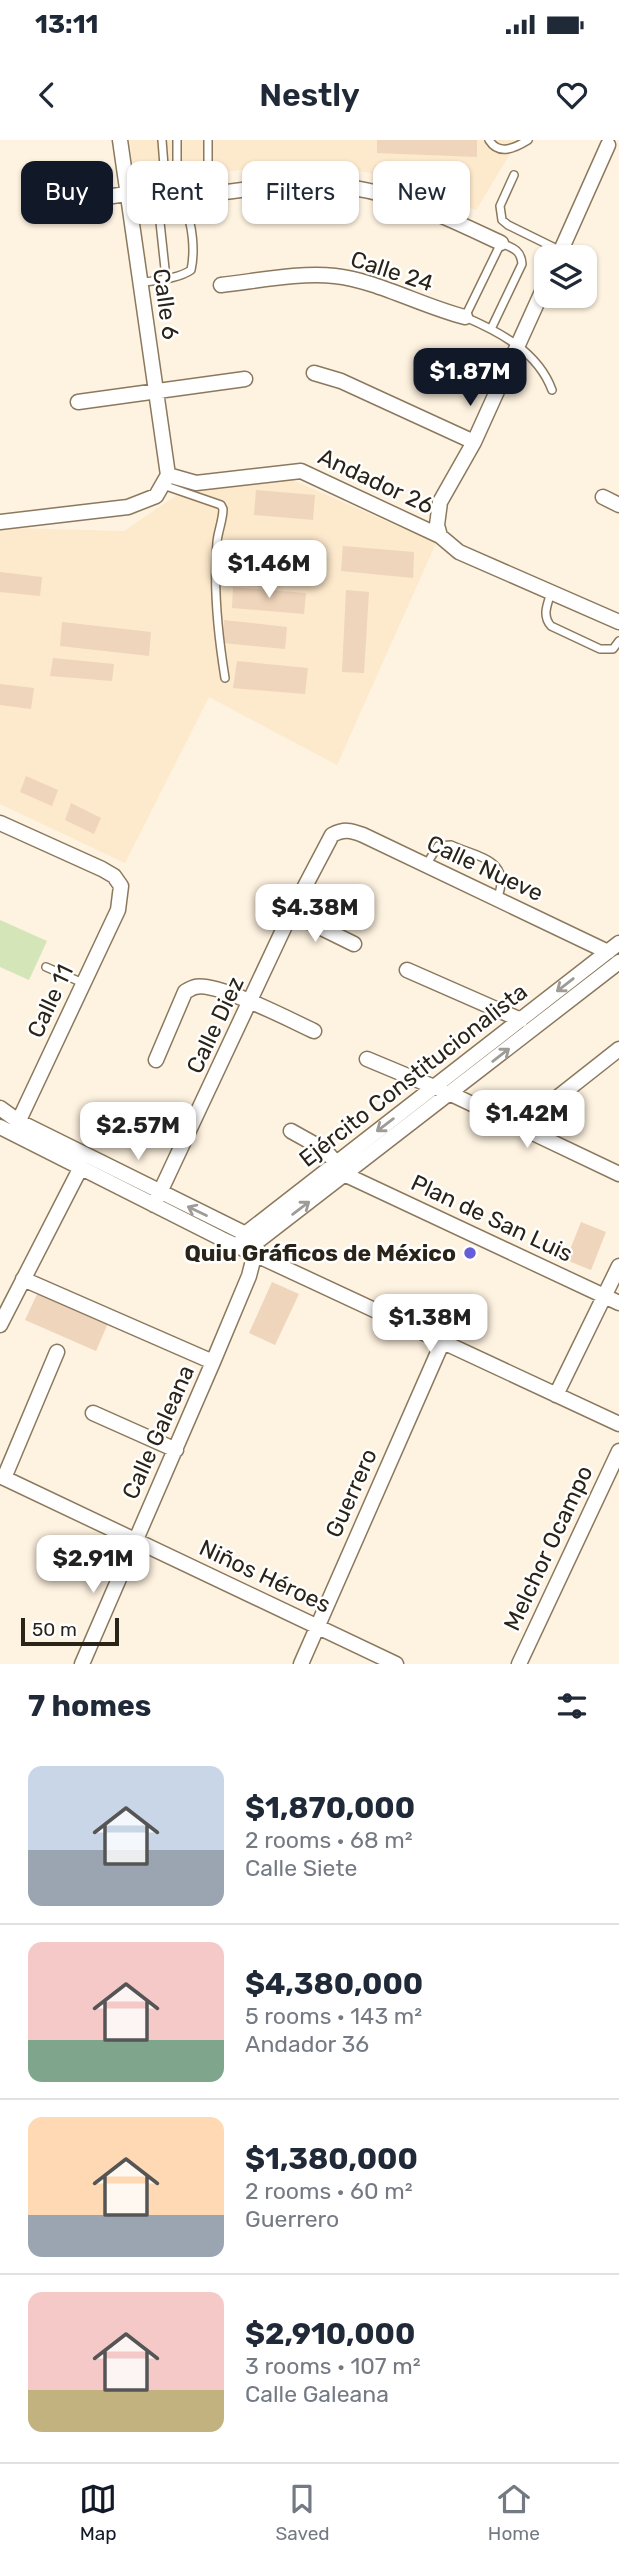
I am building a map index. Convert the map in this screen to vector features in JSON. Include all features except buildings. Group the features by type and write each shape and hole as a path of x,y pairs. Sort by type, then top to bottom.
{"street":[{"name":"Calle 6","path":"120,140 127,194"},
{"path":"563,245 609,146"},
{"path":"228,192 316,184 364,188 407,200 501,243"},
{"path":"113,196 127,194"},
{"name":"Calle 6","path":"131,224 156,391 165,480"},
{"name":"Calle 24","path":"221,285 320,275 337,276 465,317"},
{"path":"440,536 437,525 440,502 474,442 535,308"},
{"path":"314,373 341,381 474,442"},
{"path":"78,402 246,379"},
{"name":"Andador 26","path":"165,480 196,483 301,471 440,536 459,552 619,622"},
{"path":"0,522 128,507 156,496 165,480"},
{"path":"603,497 619,505"},
{"name":"Calle 11","path":"0,823 102,869 114,876 121,886 118,910 84,984 11,1127"},
{"name":"Calle Nueve","path":"341,831 350,830 363,835 497,899 613,948"},
{"name":"Calle Diez","path":"157,1199 291,913 326,844 332,835 341,831"},
{"path":"291,913 354,944"},
{"name":"Ejército Constitucionalista","path":"249,1244 337,1162 613,948"},
{"name":"Ejército Constitucionalista","path":"249,1244 346,1175 619,962"},
{"path":"407,970 521,1020"},
{"path":"156,1060 185,992 194,987 207,987 251,1002 314,1031"},
{"path":"520,1127 619,1049"},
{"path":"367,1059 451,1094 619,1174"},
{"path":"0,1108 11,1127 80,1169 157,1199"},
{"path":"11,1127 443,1341 619,1424"},
{"path":"291,1131 325,1150 346,1175"},
{"path":"0,1325 80,1169"},
{"name":"Plan de San Luis","path":"346,1175 612,1300"},
{"name":"Calle Galeana","path":"82,1664 249,1276 249,1244"},
{"path":"556,1395 612,1300 619,1266"},
{"path":"23,1279 214,1362"},
{"name":"Guerrero","path":"300,1664 443,1341"},
{"path":"2,1477 57,1352"},
{"path":"93,1413 176,1450"},
{"name":"Melchor Ocampo","path":"519,1664 619,1451"},
{"name":"Niños Héroes","path":"2,1477 396,1664"}],"lane":[{"path":"162,140 164,166 171,171 177,166 177,140"},
{"path":"208,140 208,161"},
{"path":"488,140 501,150 518,146 528,140"},
{"path":"514,175 500,206 502,220 543,245"},
{"path":"140,283 166,278 185,274 191,270 189,219 184,207 178,204 162,207 159,213 166,278"},
{"path":"492,329 522,264 522,256 517,250 501,243 465,317 492,329 518,346 546,374 552,390"},
{"path":"165,480 221,505 223,509 217,541 217,582 220,647 225,678"},
{"path":"551,592 545,612 546,621 551,626 600,649 613,649 619,641"},
{"path":"426,865 438,846 444,844 493,864 502,873 497,899"},
{"path":"46,967 84,984"}],"shaded area":[{"path":"130,140 536,140 510,154 476,210 470,208 470,161 373,161 373,174 359,171 359,161 242,161 242,170 228,172 228,161 132,161"},
{"path":"290,479 436,543 337,765 209,697 125,863 0,804 0,530 124,531 180,493"}],"green space":[{"path":"0,920 47,941 29,980 0,967"}],"place":[{"name":"Quiu Gráficos de México","path":"470,1253"}]}
